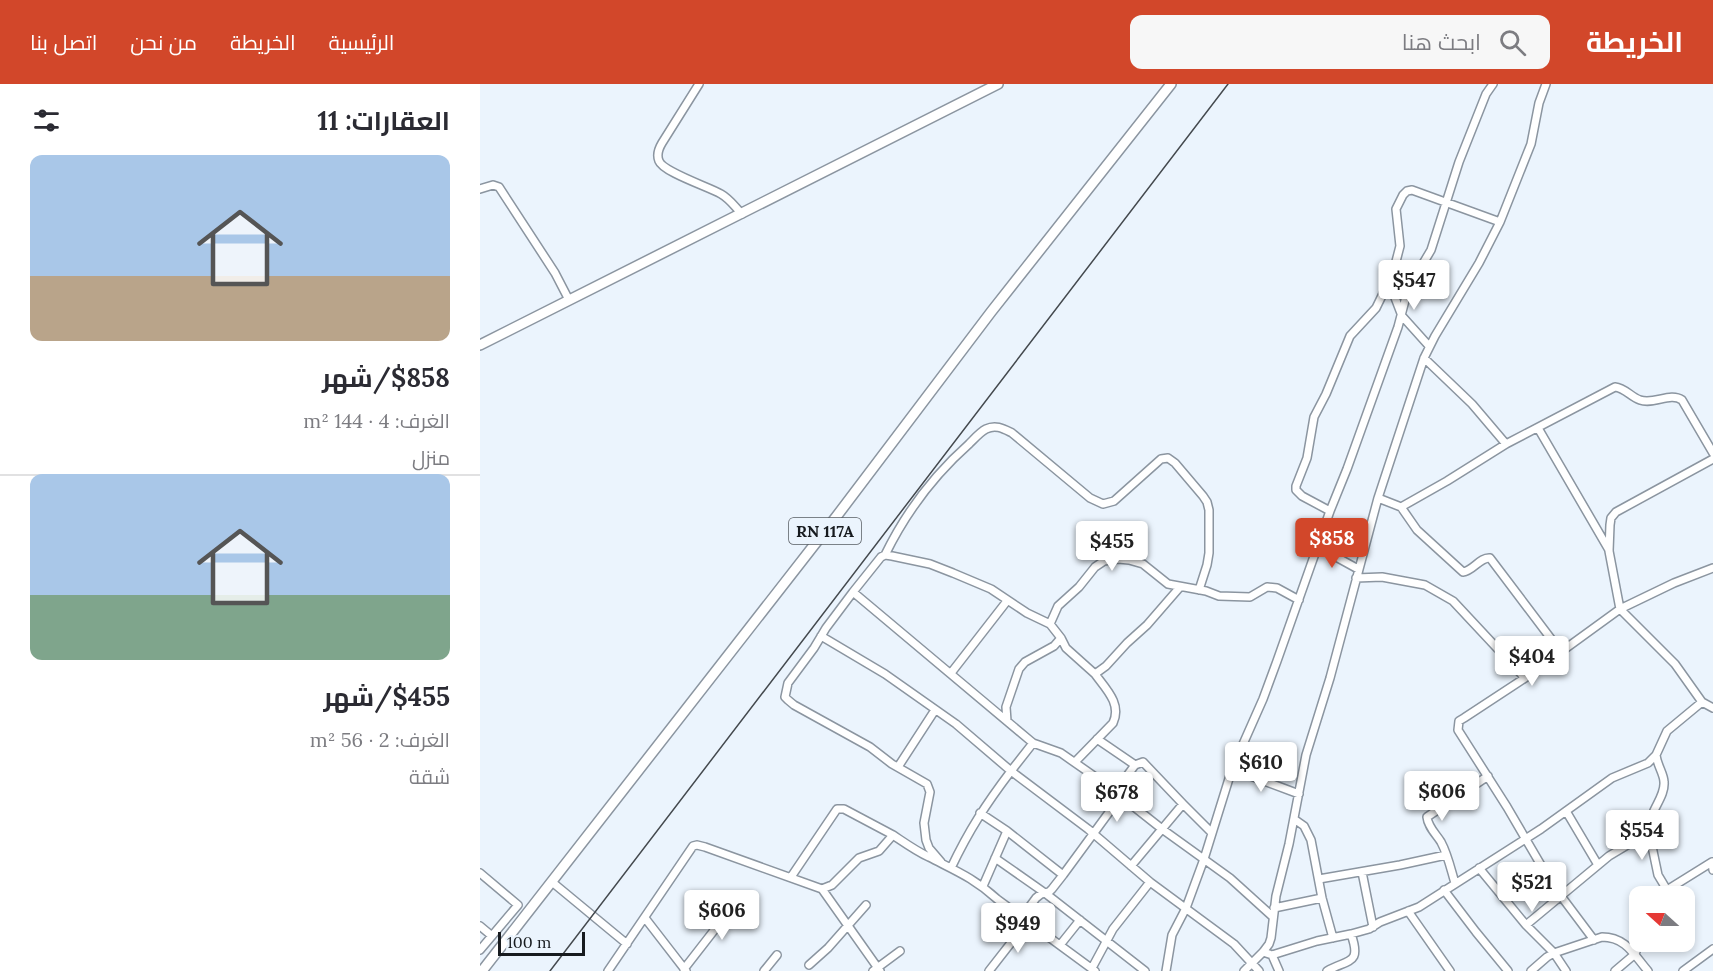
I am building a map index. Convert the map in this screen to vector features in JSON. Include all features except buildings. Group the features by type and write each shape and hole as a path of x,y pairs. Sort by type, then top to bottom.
{"main road":[{"path":"480,345 998,84"},
{"name":"RN 117A","path":"482,971 836,517 991,312 1170,86"}],"street":[{"path":"699,84 658,150 659,161 670,171 725,196 741,214"},
{"path":"1166,971 1172,935 1186,908 1204,859 1232,769 1263,699 1402,316 1408,289 1431,250 1459,162 1486,94 1493,84"},
{"path":"1244,971 1263,952 1271,938 1274,908 1306,755 1330,678 1378,498 1424,358 1500,222 1531,144 1539,103 1546,84"},
{"path":"480,189 493,185 499,187 555,273 569,300"},
{"path":"1330,511 1302,496 1296,490 1307,458 1312,423 1350,336 1376,308 1393,273 1400,246 1396,209 1403,195 1412,189 1500,222"},
{"path":"1389,282 1402,316 1429,346"},
{"path":"1424,358 1472,404 1506,444"},
{"path":"1401,507 1506,444 1618,387 1640,400 1652,402 1673,397 1682,400 1713,453"},
{"path":"942,864 929,848 926,840 924,823 929,802 929,788 870,747 788,700 785,693 788,683 826,628 881,557 885,555 897,530 945,467 985,429 1002,428 1012,433 1090,498 1103,504 1114,501 1161,459 1168,458 1175,463 1207,502 1209,510 1209,553 1199,590"},
{"path":"1538,428 1609,550"},
{"path":"1713,459 1616,512 1611,519 1609,550 1620,609 1675,664 1701,702 1713,708"},
{"path":"1378,498 1401,507 1417,530 1463,572 1468,571 1484,558 1490,558 1561,652"},
{"path":"1318,547 1358,569"},
{"path":"885,555 930,564 991,589 1027,613 1050,624 1066,648 1095,674 1117,709 1113,723 1075,762"},
{"path":"1050,624 1058,606 1079,587 1095,567 1104,561 1118,559 1143,564 1168,584 1219,596 1246,597 1267,587 1277,588 1299,600"},
{"path":"1594,940 1561,896 1488,776 1459,734 1459,722 1525,678 1620,609 1674,583 1713,568"},
{"path":"1356,578 1382,577 1425,585 1441,593 1453,601 1525,678"},
{"path":"1095,674 1147,625 1180,587"},
{"path":"853,592 1033,743 1061,753 1075,762 1230,878 1273,917"},
{"path":"951,674 1007,601"},
{"path":"821,636 885,674 956,724 1150,882 1234,944 1259,971"},
{"path":"1007,721 1006,707 1019,669 1025,662 1061,639"},
{"path":"1263,952 1272,955 1369,929 1380,922 1419,907 1526,839 1612,778 1648,763 1656,755 1667,731 1701,702"},
{"path":"898,767 935,710"},
{"path":"1097,740 1135,765"},
{"path":"951,867 980,813 1033,743"},
{"path":"1656,755 1657,764 1665,782 1652,815 1649,832 1658,875 1664,886"},
{"path":"989,971 1025,919 1036,898 1052,890 1093,834 1135,765 1140,762 1147,764 1212,833"},
{"path":"1232,769 1299,794"},
{"path":"1455,883 1441,843 1427,822 1427,817 1488,776"},
{"path":"1131,866 1183,804"},
{"path":"791,877 837,809 844,809 983,886 997,899 1094,969 1113,929 1150,882"},
{"path":"1566,811 1598,865"},
{"path":"980,813 1063,875"},
{"path":"1294,819 1304,826 1311,840 1322,898 1333,938"},
{"path":"983,886 1007,831"},
{"path":"1526,925 1609,856 1649,832"},
{"path":"822,889 832,885 859,858 879,851 893,835"},
{"path":"608,971 688,850 697,845 822,889 877,970 900,951"},
{"path":"1319,879 1446,855"},
{"path":"995,858 1045,893 1145,971"},
{"path":"1674,886 1713,865"},
{"path":"1479,868 1526,925 1554,953 1566,971"},
{"path":"1362,872 1373,927"},
{"path":"480,873 528,912"},
{"path":"552,882 627,944"},
{"path":"1444,890 1508,971"},
{"path":"645,918 685,970 740,897"},
{"path":"1274,908 1322,898"},
{"path":"480,950 518,905"},
{"path":"809,965 828,948 866,905"},
{"path":"1408,911 1447,969"},
{"path":"1060,945 1080,920"},
{"path":"480,926 492,936"},
{"path":"1327,971 1349,962 1353,957 1355,946 1351,934"},
{"path":"1531,971 1554,953 1602,937 1610,937 1628,945 1648,971"},
{"path":"1683,971 1713,949"},
{"path":"1615,971 1635,954"},
{"path":"764,971 777,955"},
{"path":"1272,955 1279,971"}],"railway":[{"path":"550,971 1228,84"}]}
